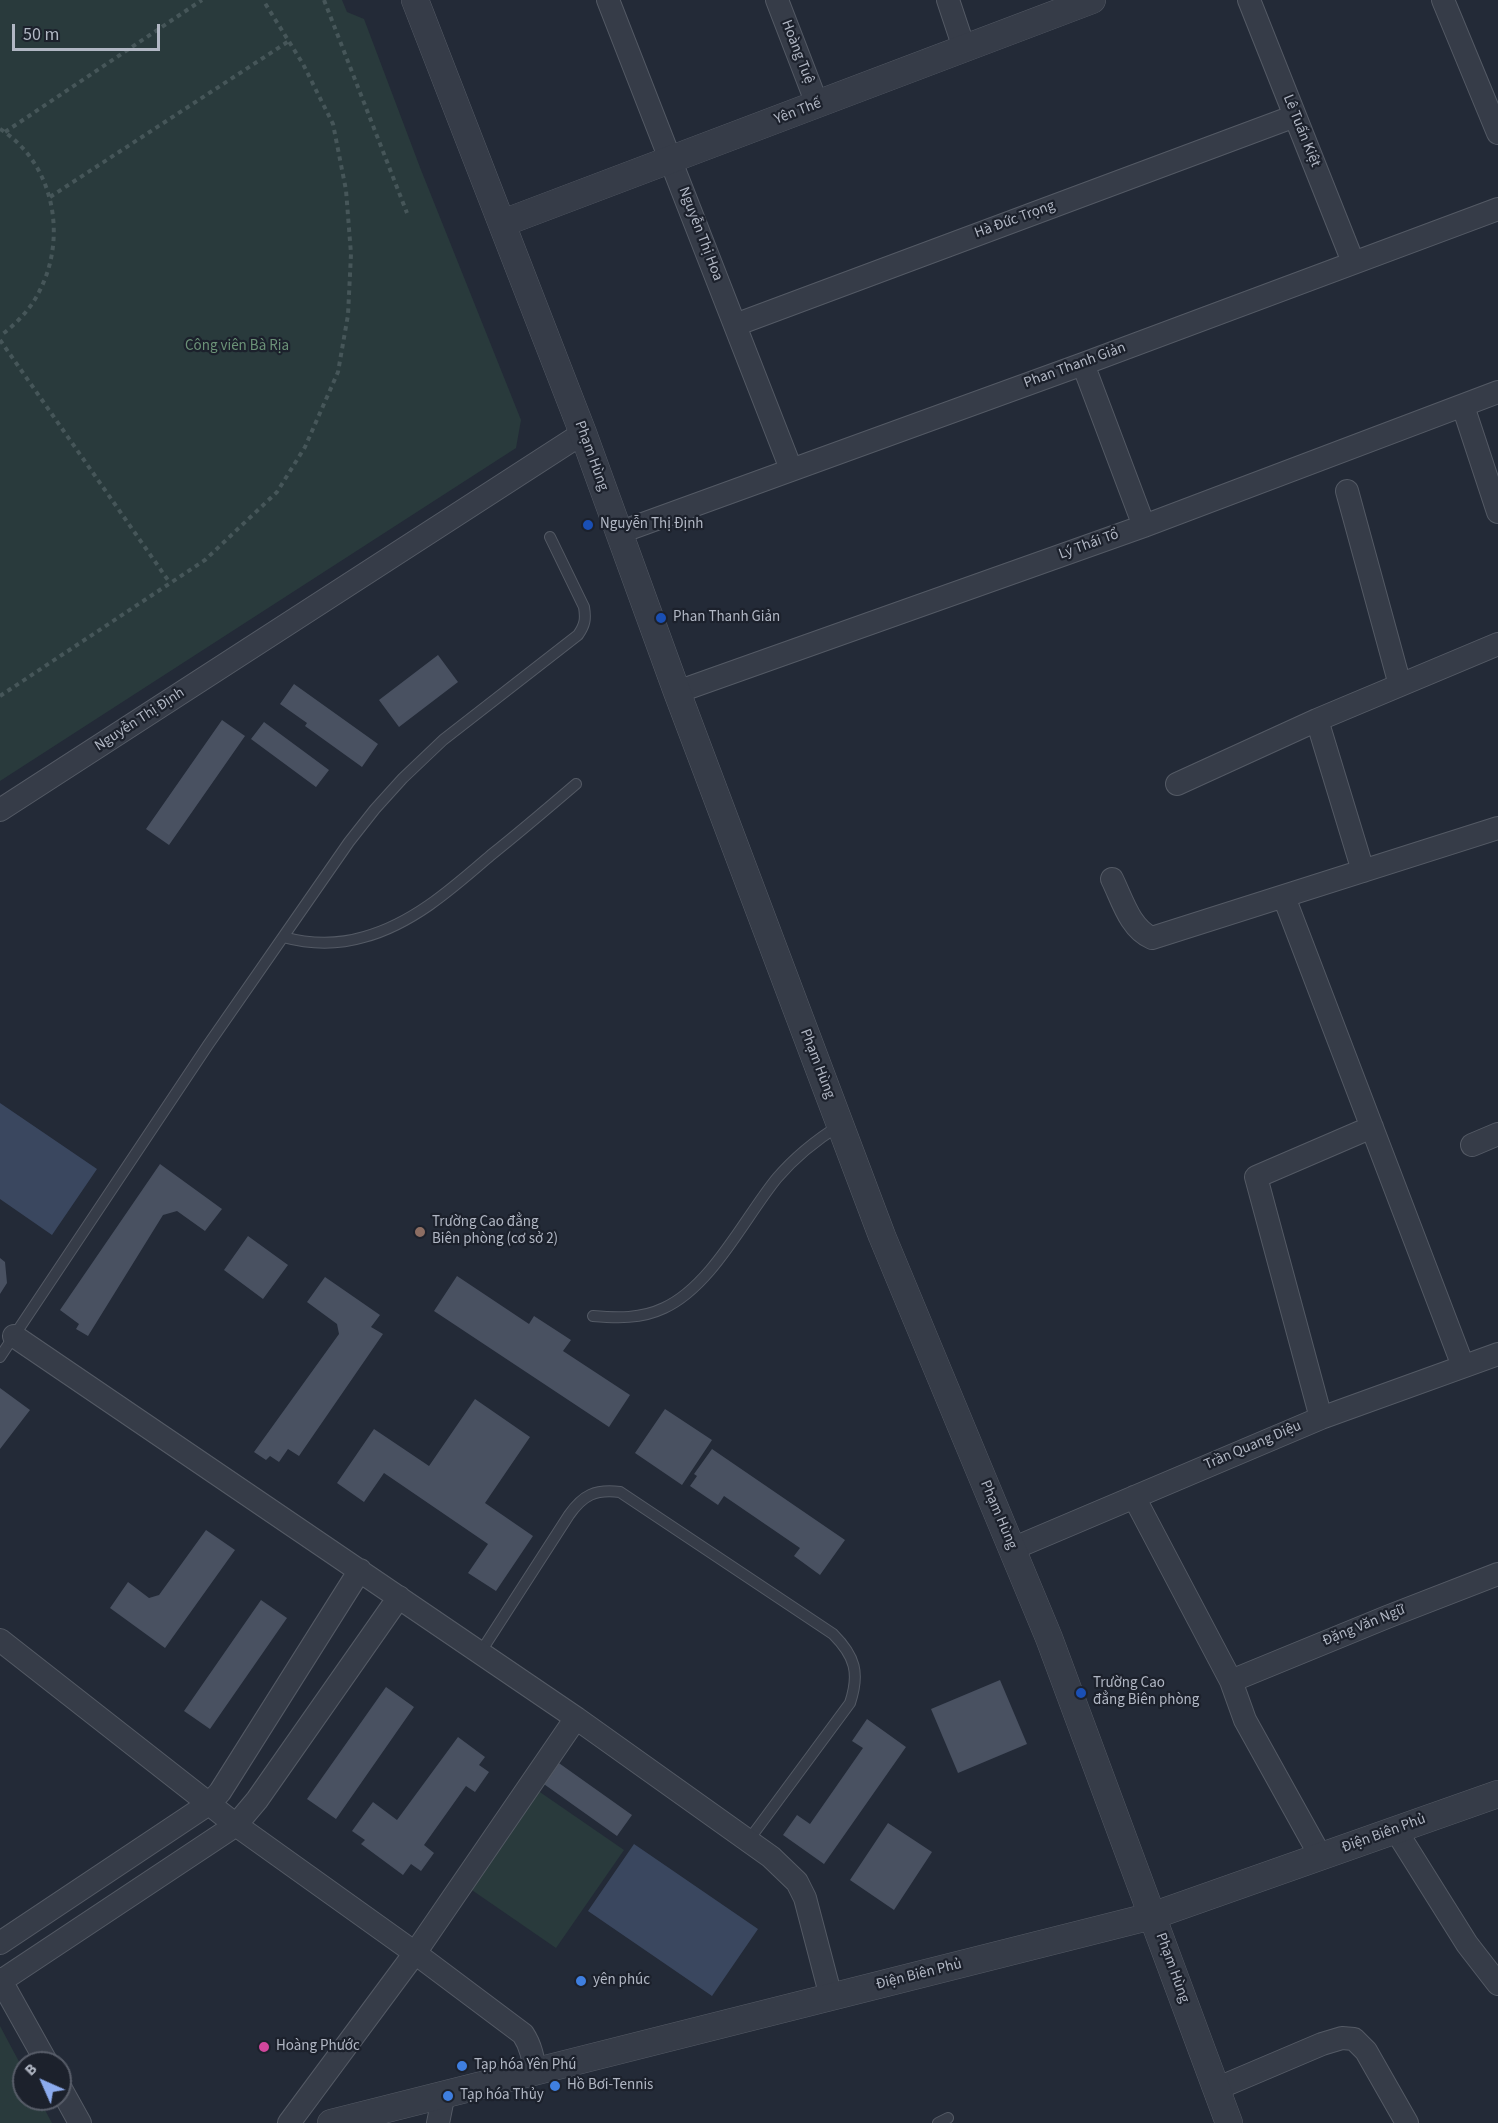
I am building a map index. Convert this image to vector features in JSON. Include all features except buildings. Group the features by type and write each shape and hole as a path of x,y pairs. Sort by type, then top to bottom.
{"street":[{"name":"Phạm Hùng","path":"415,0 583,433 677,692 882,1236 1049,1638 1230,2123"},
{"name":"Nguyễn Thị Hoa","path":"608,0 672,159 791,469"},
{"name":"Hoàng Tuệ","path":"777,0 817,104"},
{"path":"948,0 964,48"},
{"name":"Yên Thế","path":"503,223 1092,0"},
{"name":"Lê Tuấn Kiệt","path":"1249,0 1353,262"},
{"path":"1443,0 1498,133"},
{"name":"Hà Đức Trọng","path":"735,325 1295,116"},
{"name":"Phan Thanh Giản","path":"618,532 1083,364 1498,209"},
{"path":"1083,364 1144,526"},
{"name":"Lý Thái Tổ","path":"677,692 1144,526 1498,392"},
{"path":"1463,406 1498,512"},
{"name":"Nguyễn Thị Định","path":"0,810 583,433"},
{"path":"1347,491 1400,685"},
{"path":"1177,784 1317,720 1498,644"},
{"path":"1317,720 1363,871"},
{"path":"1112,879 1136,927 1152,938 1498,828"},
{"path":"1284,897 1463,1366"},
{"path":"1321,1418 1256,1177 1372,1127"},
{"path":"1472,1145 1498,1134"},
{"path":"14,1336 576,1718 771,1857 797,1882 805,1898 831,1997"},
{"name":"Trần Quang Diệu","path":"1012,1549 1321,1418 1498,1354"},
{"path":"1134,1497 1231,1681 1245,1720 1321,1857"},
{"path":"0,1942 210,1803 220,1792 360,1570"},
{"name":"Đặng Văn Ngữ","path":"1231,1681 1498,1574"},
{"path":"40,2051 1,1980 236,1824 257,1800 399,1597"},
{"path":"0,1640 236,1824 523,2034 532,2052 535,2072"},
{"path":"289,2123 415,1953 576,1718"},
{"name":"Điện Biên Phủ","path":"331,2123 1152,1916 1498,1794"},
{"path":"1395,1829 1467,1944 1498,1984"},
{"path":"1216,2089 1323,2044 1342,2038 1354,2039 1366,2051 1407,2123"},
{"path":"438,2123 444,2093"},
{"path":"72,2109 80,2123"}],"lane":[{"path":"0,1357 208,1045 349,842 403,778 443,740 578,635 584,627 586,617 584,607 550,537"},
{"path":"283,937 317,943 347,941 380,932 403,921 471,873 576,784"},
{"path":"593,1316 621,1318 643,1315 664,1308 683,1297 696,1285 737,1235 777,1179 817,1139 840,1125"},
{"path":"480,1653 573,1509 589,1495 604,1490 620,1492 833,1634 845,1646 852,1658 855,1689 850,1703 748,1841"}],"path":[{"path":"5,132 202,0"},
{"path":"0,696 205,560 277,492 305,447 338,372 348,315 351,254 346,190 333,124 303,64 263,0"},
{"path":"324,0 407,213"},
{"path":"50,197 289,41"},
{"path":"0,129 33,161 43,178 50,197 55,236 47,276 39,294 28,310 0,338 170,583"}],"green space":[{"name":"Công viên Bà Rịa","path":"0,0 342,0 347,12 364,19 421,170 521,420 516,448 0,781"},
{"path":"534,1788 624,1850 556,1948 466,1886"},
{"path":"0,2026 13,2051 12,2111 46,2111 52,2123 0,2123"}],"water":[{"path":"0,1103 97,1169 52,1235 0,1199"},
{"path":"634,1844 758,1929 712,1996 588,1911"}],"place":[{"name":"Nguyễn Thị Định","path":"588,525"},
{"name":"Phan Thanh Giản","path":"661,618"},
{"name":"Trường Cao đẳng Biên phòng (cơ sở 2)","path":"420,1232"},
{"name":"Trường Cao đẳng Biên phòng","path":"1081,1693"},
{"name":"yên phúc","path":"581,1981"},
{"name":"Hoàng Phước","path":"264,2047"},
{"name":"Tạp hóa Yên Phú","path":"462,2066"},
{"name":"Hồ Bơi-Tennis","path":"555,2086"},
{"name":"Tạp hóa Thủy","path":"448,2096"}]}
